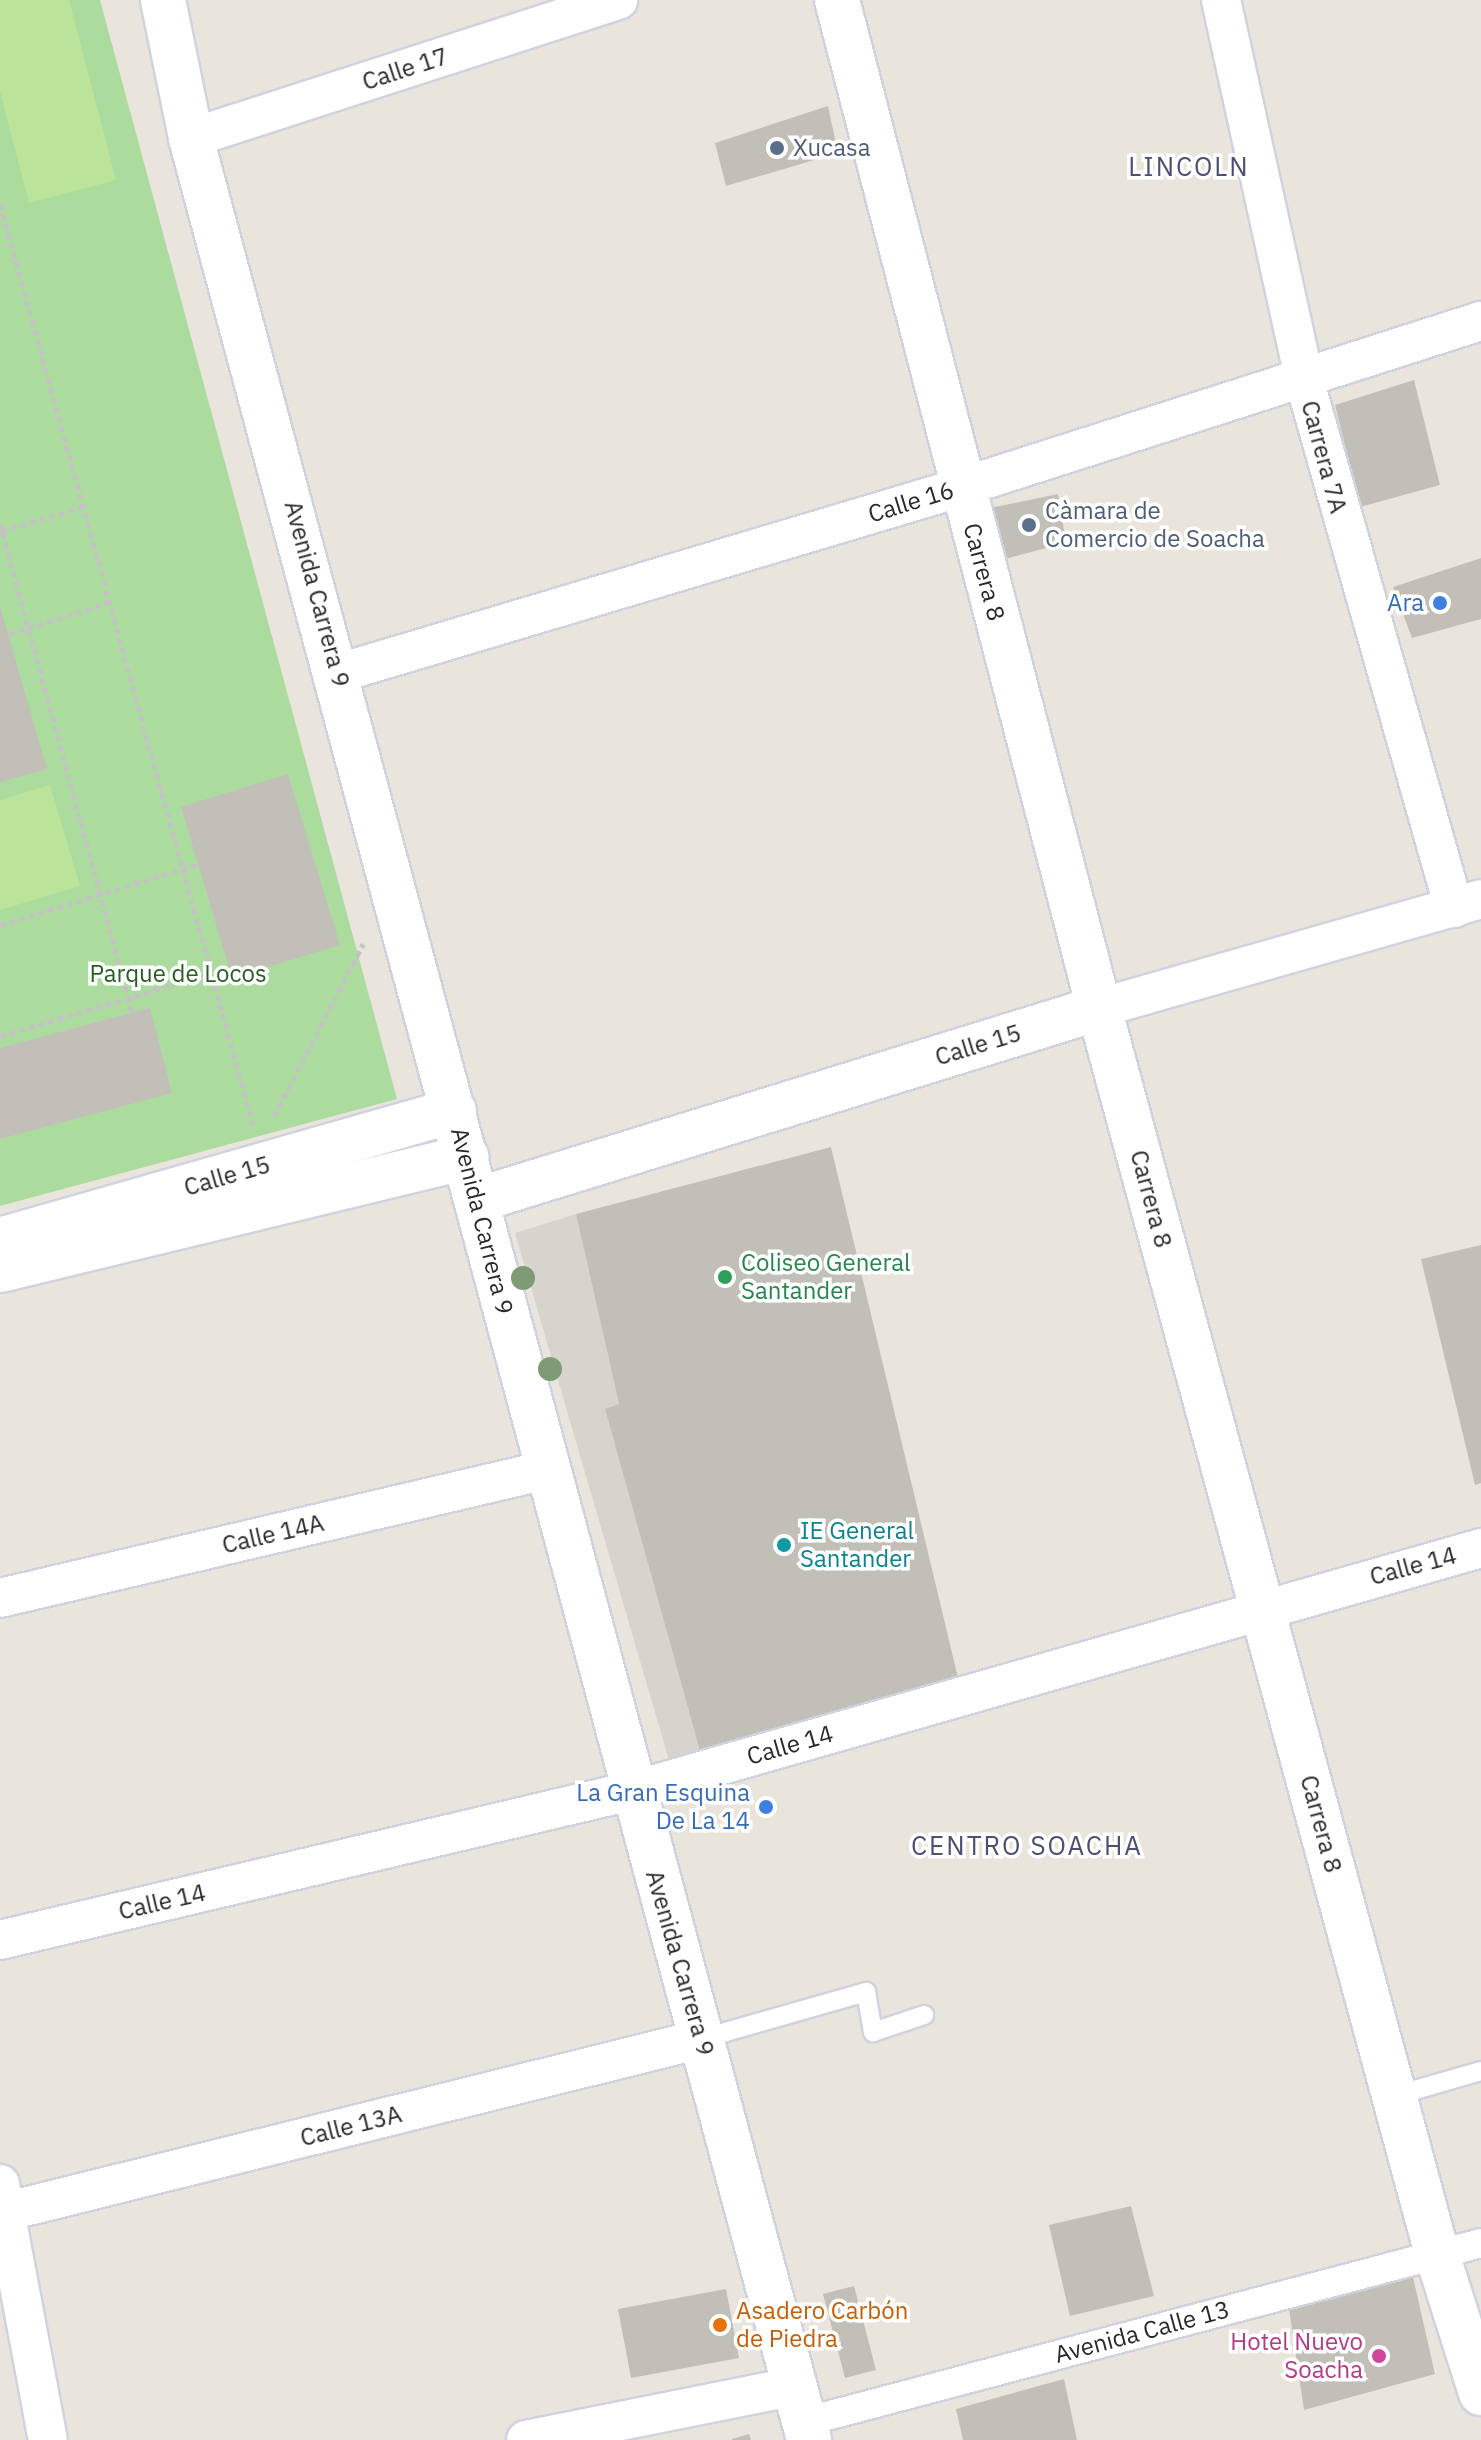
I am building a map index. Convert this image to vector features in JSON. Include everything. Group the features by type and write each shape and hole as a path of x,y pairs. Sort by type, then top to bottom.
{"main road":[{"name":"Avenida Carrera 9","path":"163,0 191,138 339,673 631,1791 803,2416"},
{"name":"Carrera 8","path":"837,0 1099,1008 1437,2254 1481,2393"},
{"name":"Calle 15","path":"477,1200 1099,1008"},
{"name":"Calle 15","path":"0,1240 454,1111"},
{"path":"0,1270 466,1157"}],"street":[{"name":"Calle 17","path":"191,138 618,0"},
{"name":"Carrera 7A","path":"1221,0 1304,379 1467,904"},
{"name":"Calle 16","path":"339,673 962,487 1481,321"},
{"name":"Calle 15","path":"1099,1008 1467,904"},
{"name":"Calle 14A","path":"0,1598 546,1470"},
{"name":"Calle 14","path":"0,1940 631,1791 1262,1608 1481,1548"},
{"name":"Calle 13A","path":"2,2203 701,2039"},
{"path":"2,2203 48,2440"},
{"name":"Avenida Calle 13","path":"526,2440 803,2416 1481,2243"}],"lane":[{"path":"701,2039 866,1992 873,2032 924,2015"},
{"path":"1394,2096 1481,2071"}],"path":[{"path":"0,204 180,870 255,1131"},
{"path":"0,232 7,230"},
{"path":"1,531 82,507"},
{"path":"0,523 132,1012"},
{"path":"9,634 108,603"},
{"path":"0,925 199,864"},
{"path":"266,1132 372,927"},
{"path":"0,1036 209,974"}],"green space":[{"name":"Parque de Locos","path":"0,0 100,0 397,1099 0,1206"},
{"path":"0,0 69,0 116,180 29,203 0,91"},
{"path":"50,785 80,886 0,910 0,800"}],"shaded area":[{"path":"576,1214 619,1404 605,1409 703,1762 671,1767 515,1233"}],"building":[{"name":"Xucasa","path":"828,106 838,153 726,186 715,143"},
{"path":"1414,380 1440,485 1360,507 1335,405"},
{"name":"Càmara de Comercio de Soacha","path":"1058,494 1066,543 1001,560 990,508"},
{"name":"Ara","path":"1481,558 1481,619 1412,638 1393,587"},
{"path":"0,606 47,769 0,782"},
{"path":"288,774 340,945 232,978 181,807"},
{"path":"150,1008 172,1093 0,1139 0,1048"},
{"name":"IE General Santander","path":"831,1147 959,1682 703,1762 605,1409 619,1404 576,1214"},
{"path":"1481,1245 1481,1483 1475,1485 1421,1259"},
{"path":"1131,2206 1154,2296 1070,2316 1049,2225"},
{"path":"1413,2277 1435,2374 1304,2410 1289,2309"},
{"path":"854,2286 876,2370 845,2378 823,2294"},
{"path":"726,2289 739,2358 631,2378 618,2309"},
{"path":"1064,2379 1077,2440 963,2440 956,2409"},
{"path":"749,2434 751,2440 732,2440 732,2439"}],"place":[{"name":"Xucasa","path":"777,148"},
{"name":"Càmara de Comercio de Soacha","path":"1029,525"},
{"name":"Ara","path":"1440,603"},
{"name":"Coliseo General Santander","path":"725,1277"},
{"name":"IE General Santander","path":"784,1545"},
{"name":"La Gran Esquina De La 14","path":"766,1807"},
{"name":"Asadero Carbón de Piedra","path":"720,2325"},
{"name":"Hotel Nuevo Soacha","path":"1379,2356"}],"district":[{"name":"LINCOLN","path":"1189,167"},
{"name":"CENTRO SOACHA","path":"1027,1846"}]}
